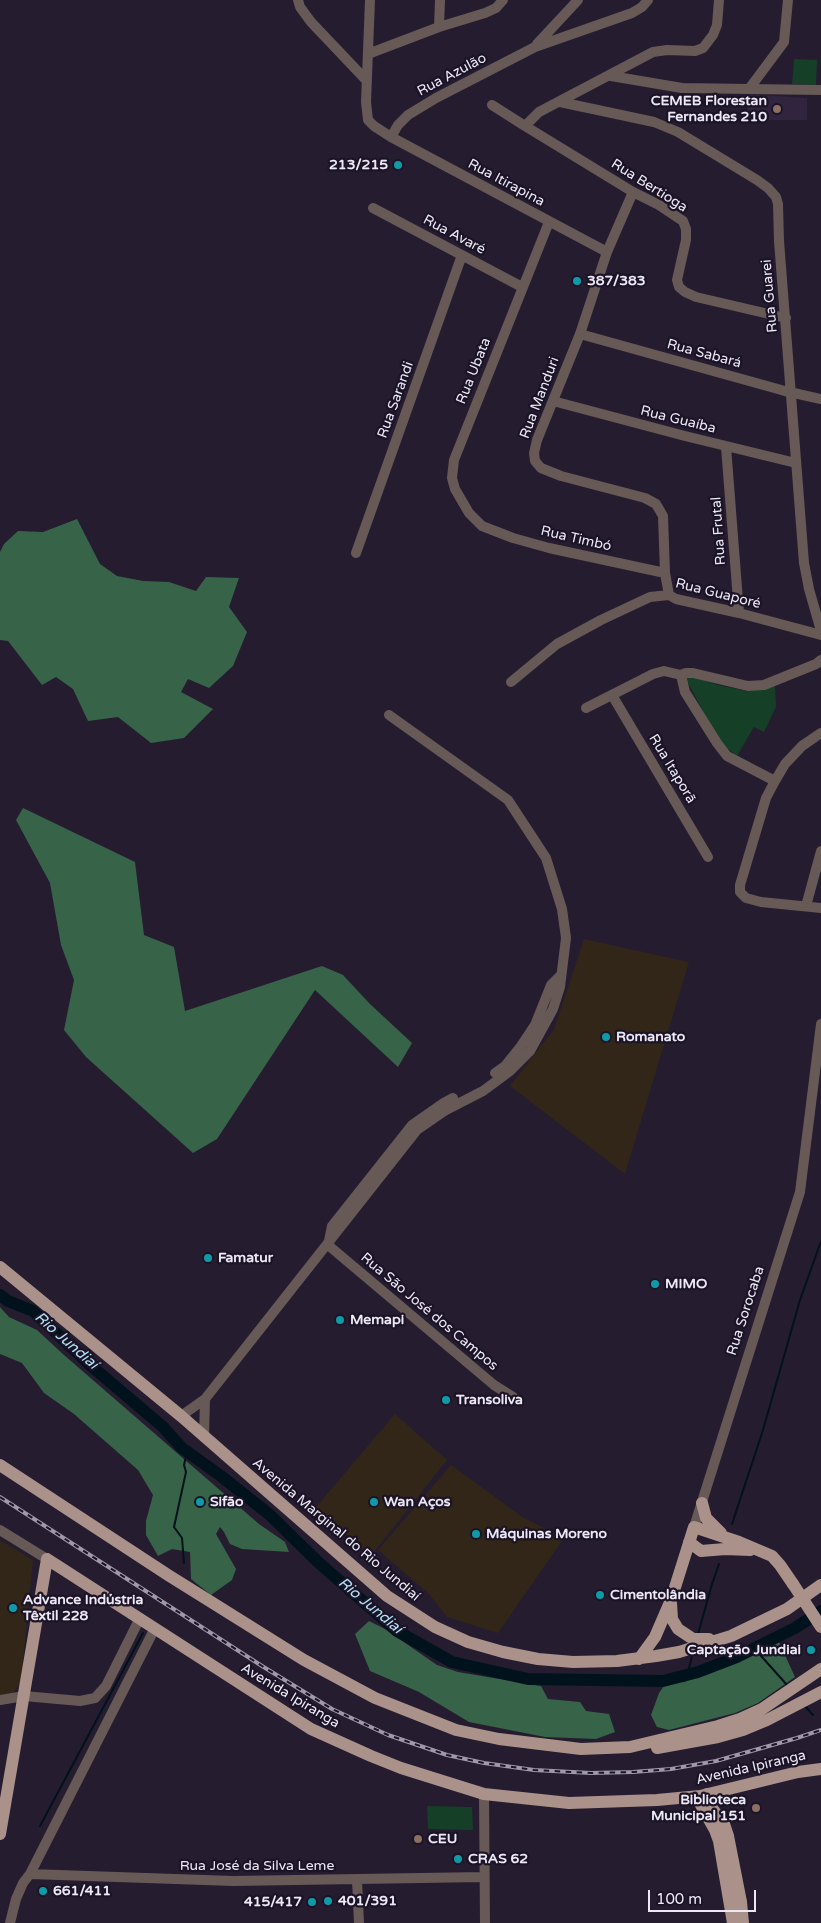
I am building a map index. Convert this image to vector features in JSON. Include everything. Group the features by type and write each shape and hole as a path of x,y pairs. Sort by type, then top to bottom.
{"main road":[{"name":"Avenida Marginal do Rio Jundiaí","path":"0,1267 180,1416 387,1596 435,1627 468,1642 538,1659 573,1662 639,1659 679,1652 731,1636 787,1609 821,1585"},
{"path":"0,1465 168,1576 288,1650 375,1698 456,1730 499,1740 580,1749 661,1748 718,1737 767,1720 821,1692"},
{"path":"702,1503 706,1518 711,1524 719,1531 739,1542"},
{"path":"694,1527 739,1542 772,1556 821,1627"},
{"name":"Rua Sorocaba","path":"639,1659 655,1637 671,1600 694,1527"},
{"path":"689,1542 701,1551"},
{"path":"680,1570 701,1551 725,1549 762,1551"},
{"path":"0,1834 47,1559"},
{"name":"Avenida Ipiranga","path":"47,1559 311,1729 394,1765 484,1794 569,1803 657,1800 704,1795 798,1772 821,1769"},
{"path":"671,1600 672,1619 678,1629 686,1636 700,1640 731,1636"},
{"path":"630,1747 740,1719 762,1709 821,1669"},
{"path":"704,1795 701,1805 726,1853 741,1902 743,1923"},
{"path":"704,1795 724,1824 733,1923"},
{"name":"Avenida Ipiranga","path":"657,1800 674,1801 687,1805 707,1818"}],"street":[{"path":"298,0 300,7 311,22 367,81"},
{"path":"367,81 370,0"},
{"path":"439,27 440,0"},
{"path":"368,54 439,27 485,13 496,8 503,0"},
{"path":"535,47 578,0"},
{"path":"535,47 632,13 642,8 648,0"},
{"path":"525,126 539,112 653,52 667,50 695,51 703,48 717,25 720,0"},
{"path":"749,89 784,42 787,31 788,0"},
{"path":"569,11 566,20 568,26 572,30 581,31"},
{"name":"Rua Azulão","path":"391,137 398,125 408,115 436,98 535,47"},
{"path":"610,76 682,88 821,90"},
{"name":"Rua Itirapina","path":"367,81 366,108 368,120 374,126 391,137 607,252"},
{"name":"Rua Guarei","path":"560,102 654,122 678,132 768,188 776,197 804,564 809,590 821,631"},
{"name":"Rua Bertioga","path":"492,105 683,221 686,229 686,240 677,280 679,287 685,292 696,297 786,318"},
{"name":"Rua Manduri","path":"633,192 607,252 580,334 537,440 534,452 535,461 541,468 561,476 645,498 656,504 663,516 664,573 669,595"},
{"name":"Rua Avaré","path":"373,208 522,286"},
{"name":"Rua Ubata","path":"482,526 461,502 452,478 452,468 522,286 549,222"},
{"name":"Rua Sarandi","path":"356,554 462,255"},
{"name":"Rua Sabará","path":"580,334 821,399"},
{"name":"Rua Guaíba","path":"553,402 726,447 796,463"},
{"name":"Rua Frutal","path":"726,447 739,613"},
{"name":"Rua Timbó","path":"482,526 513,538 549,548 664,573"},
{"name":"Rua Guaporé","path":"511,682 557,644 650,597 669,595 676,599 739,613 821,635"},
{"path":"586,708 653,674 664,671 681,675 686,672 693,672 748,686 764,685 816,664 821,660"},
{"path":"681,675 685,692 716,743 727,756 775,781"},
{"name":"Rua Itaporã","path":"612,695 708,857"},
{"path":"180,1416 205,1399 417,1130 446,1110 483,1091 510,1071 530,1051 553,1010 561,975 566,938 562,909 546,858 508,800 389,715"},
{"path":"821,732 802,746 785,764 775,781 766,798 740,885 740,892 746,898 760,902 821,908"},
{"path":"806,906 821,851"},
{"name":"Rua Sorocaba","path":"694,1527 754,1332 800,1192 821,1024"},
{"name":"Rua São José dos Campos","path":"328,1244 494,1385 513,1397"},
{"path":"204,1437 205,1399"},
{"name":"Avenida Ipiranga","path":"0,1530 47,1559"},
{"path":"0,1700 24,1696 80,1701 95,1698 106,1686 147,1623"},
{"path":"10,1923 16,1899 30,1874 147,1623"},
{"path":"484,1794 483,1877 485,1923"},
{"name":"Rua José da Silva Leme","path":"30,1874 233,1881 483,1877"},
{"path":"357,1880 358,1923"}],"shaded area":[{"name":"CEMEB Florestan Fernandes 210","path":"746,94 807,98 807,120 748,120"},
{"name":"Romanato","path":"584,939 689,962 625,1174 510,1086 554,1029"},
{"path":"395,1414 447,1460 370,1557 316,1507"},
{"path":"451,1465 524,1518 564,1538 498,1633 447,1617 428,1593 378,1550"},
{"name":"Advance Indústria Têxtil 228","path":"0,1540 33,1560 21,1682 13,1693 0,1696"}],"green space":[{"path":"794,59 817,60 816,85 792,84"},
{"path":"77,519 100,564 117,576 143,581 169,582 196,591 206,577 239,578 229,607 247,632 233,666 209,688 188,679 181,692 213,709 184,738 151,743 118,717 88,721 73,689 56,677 42,685 8,641 0,640 0,552 4,544 18,531 43,532"},
{"path":"690,676 718,685 747,691 775,686 776,707 764,732 754,727 737,756 722,744 707,719 686,679"},
{"path":"23,808 135,862 144,935 174,947 185,1011 322,966 343,975 370,1004 412,1043 398,1067 315,990 217,1139 193,1153 86,1057 64,1030 74,980 61,945 50,883 16,820"},
{"path":"0,1307 9,1317 37,1330 259,1524 285,1542 289,1552 242,1549 230,1544 220,1527 216,1534 236,1569 232,1580 211,1595 191,1579 190,1552 172,1549 158,1556 146,1535 146,1521 153,1495 138,1470 74,1414 44,1393 22,1363 0,1354"},
{"path":"369,1621 385,1629 437,1665 458,1672 541,1686 548,1699 580,1702 586,1711 609,1714 615,1732 596,1739 545,1737 469,1722 419,1692 370,1671 355,1634"},
{"path":"778,1640 795,1677 758,1703 735,1713 669,1730 657,1727 651,1715 659,1693 666,1683 685,1682 697,1674 736,1660"},
{"path":"427,1806 472,1807 473,1830 428,1829"}],"waterway":[{"path":"732,1524 763,1430 800,1300 821,1241"},
{"name":"Rio Jundiaí","path":"0,1295 8,1301 33,1311 89,1364 162,1426 182,1448 270,1515 318,1562 397,1631 452,1662 528,1679 663,1681 698,1672 737,1657 795,1628 821,1611"},
{"path":"184,1563 182,1538 174,1527 186,1472 184,1465 187,1452"},
{"path":"698,1634 719,1564"},
{"path":"40,1826 143,1633"},
{"path":"754,1648 787,1685"},
{"path":"687,1675 693,1653"},
{"path":"805,1706 813,1715"}],"railway":[{"path":"0,1497 332,1709 388,1735 447,1755 484,1763 534,1770 591,1773 633,1772 671,1769 716,1761 821,1730"}],"place":[{"name":"CEMEB Florestan Fernandes 210","path":"777,109"},
{"name":"213/215","path":"398,165"},
{"name":"387/383","path":"577,281"},
{"name":"Romanato","path":"606,1037"},
{"name":"Famatur","path":"208,1258"},
{"name":"MIMO","path":"655,1284"},
{"name":"Memapi","path":"340,1320"},
{"name":"Transoliva","path":"446,1400"},
{"name":"Sifão","path":"200,1502"},
{"name":"Wan Aços","path":"374,1502"},
{"name":"Máquinas Moreno","path":"476,1534"},
{"name":"Cimentolândia","path":"600,1595"},
{"name":"Advance Indústria Têxtil 228","path":"13,1608"},
{"name":"Captação Jundiai","path":"811,1650"},
{"name":"Biblioteca Municipal 151","path":"756,1808"},
{"name":"CEU","path":"418,1839"},
{"name":"CRAS 62","path":"458,1859"},
{"name":"661/411","path":"43,1891"},
{"name":"401/391","path":"328,1901"},
{"name":"415/417","path":"312,1902"}]}
